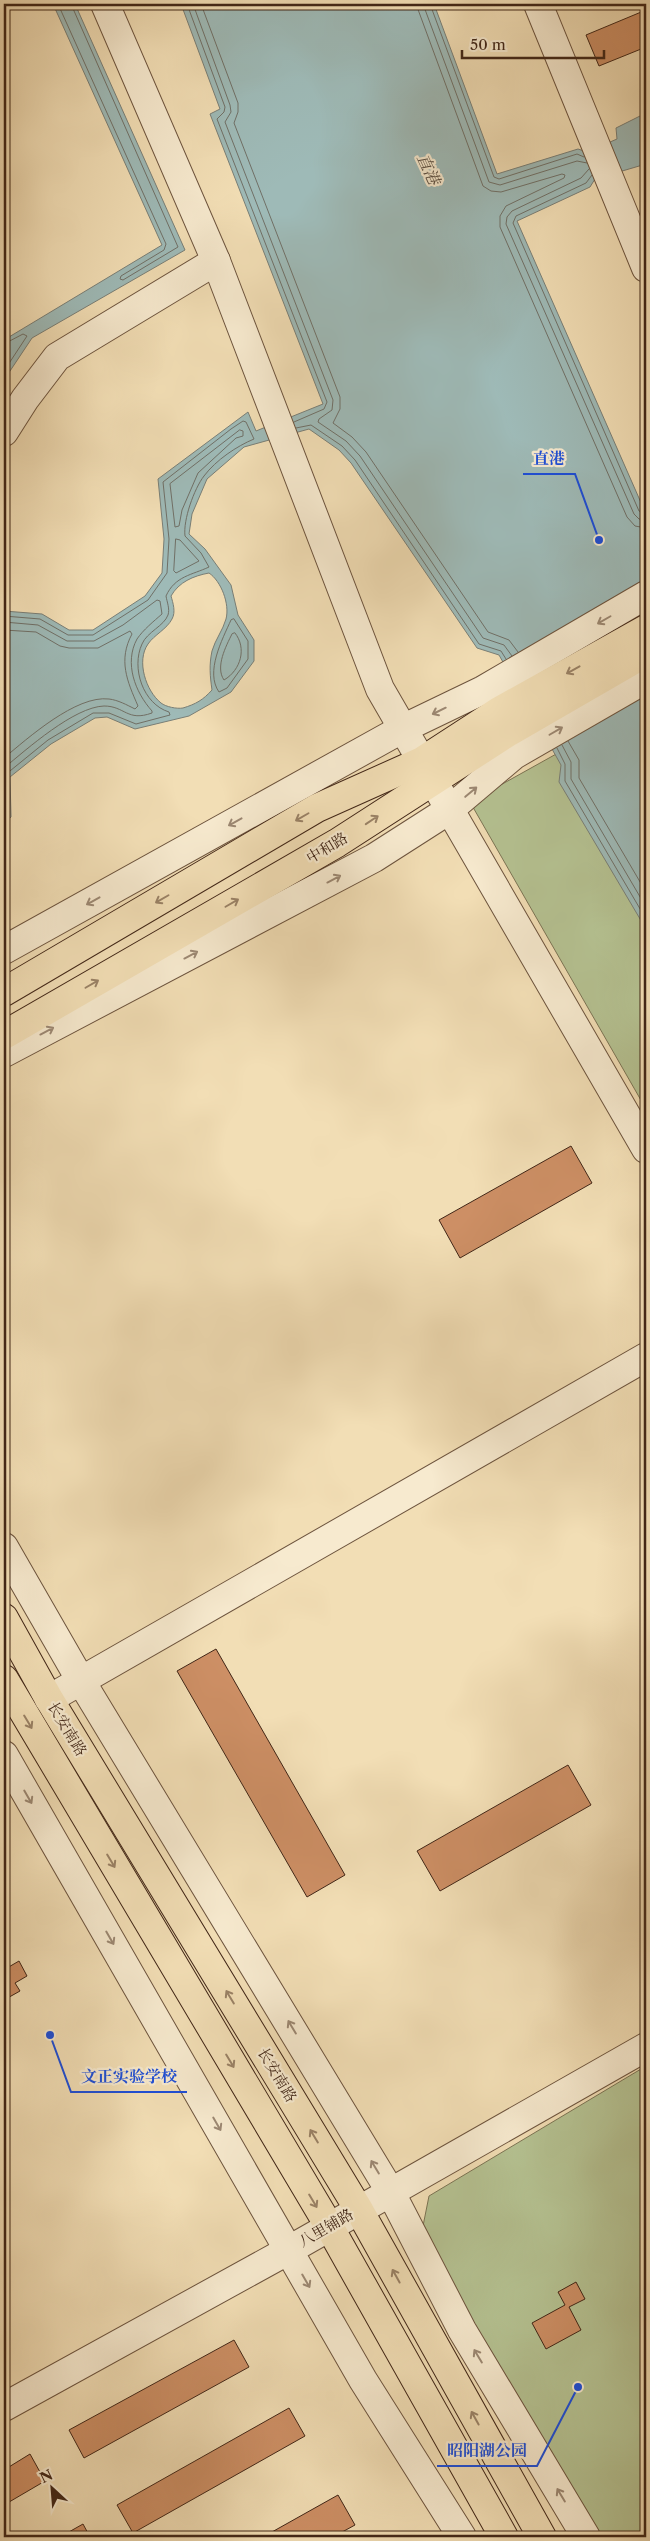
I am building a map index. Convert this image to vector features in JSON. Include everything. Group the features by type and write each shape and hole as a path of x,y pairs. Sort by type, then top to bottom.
{"main road":[{"name":"中和路","path":"507,733 646,629"},
{"name":"中和路","path":"4,992 317,808 427,770 507,733 646,653"},
{"name":"中和路","path":"4,1035 338,843 427,770"},
{"name":"长安南路","path":"4,1618 49,1699 359,2210 542,2537"},
{"name":"长安南路","path":"4,1679 328,2226 504,2537"}],"street":[{"path":"105,4 216,260 380,689 646,1149"},
{"path":"538,4 646,268"},
{"path":"4,432 25,399 57,358 216,260"},
{"path":"4,950 402,729 483,690 646,595"},
{"path":"4,1053 374,858 449,810 507,733 646,679"},
{"path":"49,1699 646,1357"},
{"path":"4,1548 81,1681 390,2191 462,2330 586,2537"},
{"path":"4,1755 363,2380 462,2537"},
{"name":"八里铺路","path":"4,2407 289,2250 328,2226 646,2047"}],"green space":[{"path":"646,704 646,1109 470,802"},
{"path":"646,2066 646,2537 598,2537 421,2236 429,2196"}],"water":[{"path":"53,4 75,4 185,250 32,338 4,380 4,340 162,245"},
{"path":"181,4 434,4 497,174 578,149 587,152 617,139 616,128 646,113 646,164 595,179 590,187 517,221 646,514 646,929 559,782 561,765 499,655 477,648 351,463 339,450 309,429 244,447 207,479 192,514 189,534 205,549 231,585 238,615 254,640 254,661 231,692 189,716 135,729 107,717 95,718 51,744 10,777 11,817 4,824 4,611 42,614 69,630 93,630 145,596 162,573 164,539 158,479 248,412 256,431 323,404 210,114 220,109","holes":["209,573 224,593 227,613 210,661 212,690 196,703 183,708 166,706 156,698 147,684 143,667 144,651 148,644 172,619 174,610 171,596 174,591 187,580 197,576"]}],"building":[{"path":"646,10 646,47 599,66 586,35"},
{"path":"571,1146 592,1183 460,1258 439,1220"},
{"path":"216,1649 345,1875 307,1897 177,1671"},
{"path":"568,1765 591,1805 440,1891 417,1851"},
{"path":"19,1961 27,1976 15,1983 20,1991 4,2000 4,1963 7,1968"},
{"path":"576,2282 585,2299 569,2307 581,2330 546,2349 532,2323 565,2305 558,2292"},
{"path":"234,2340 249,2367 84,2458 69,2430"},
{"path":"289,2408 305,2436 133,2533 117,2505"},
{"path":"30,2454 45,2481 4,2505 4,2470"},
{"path":"338,2495 355,2525 333,2537 263,2537"},
{"path":"83,2524 90,2537 60,2537"}],"place":[{"name":"直港","path":"599,540"},
{"name":"文正实验学校","path":"50,2035"},
{"name":"昭阳湖公园","path":"578,2387"}]}
